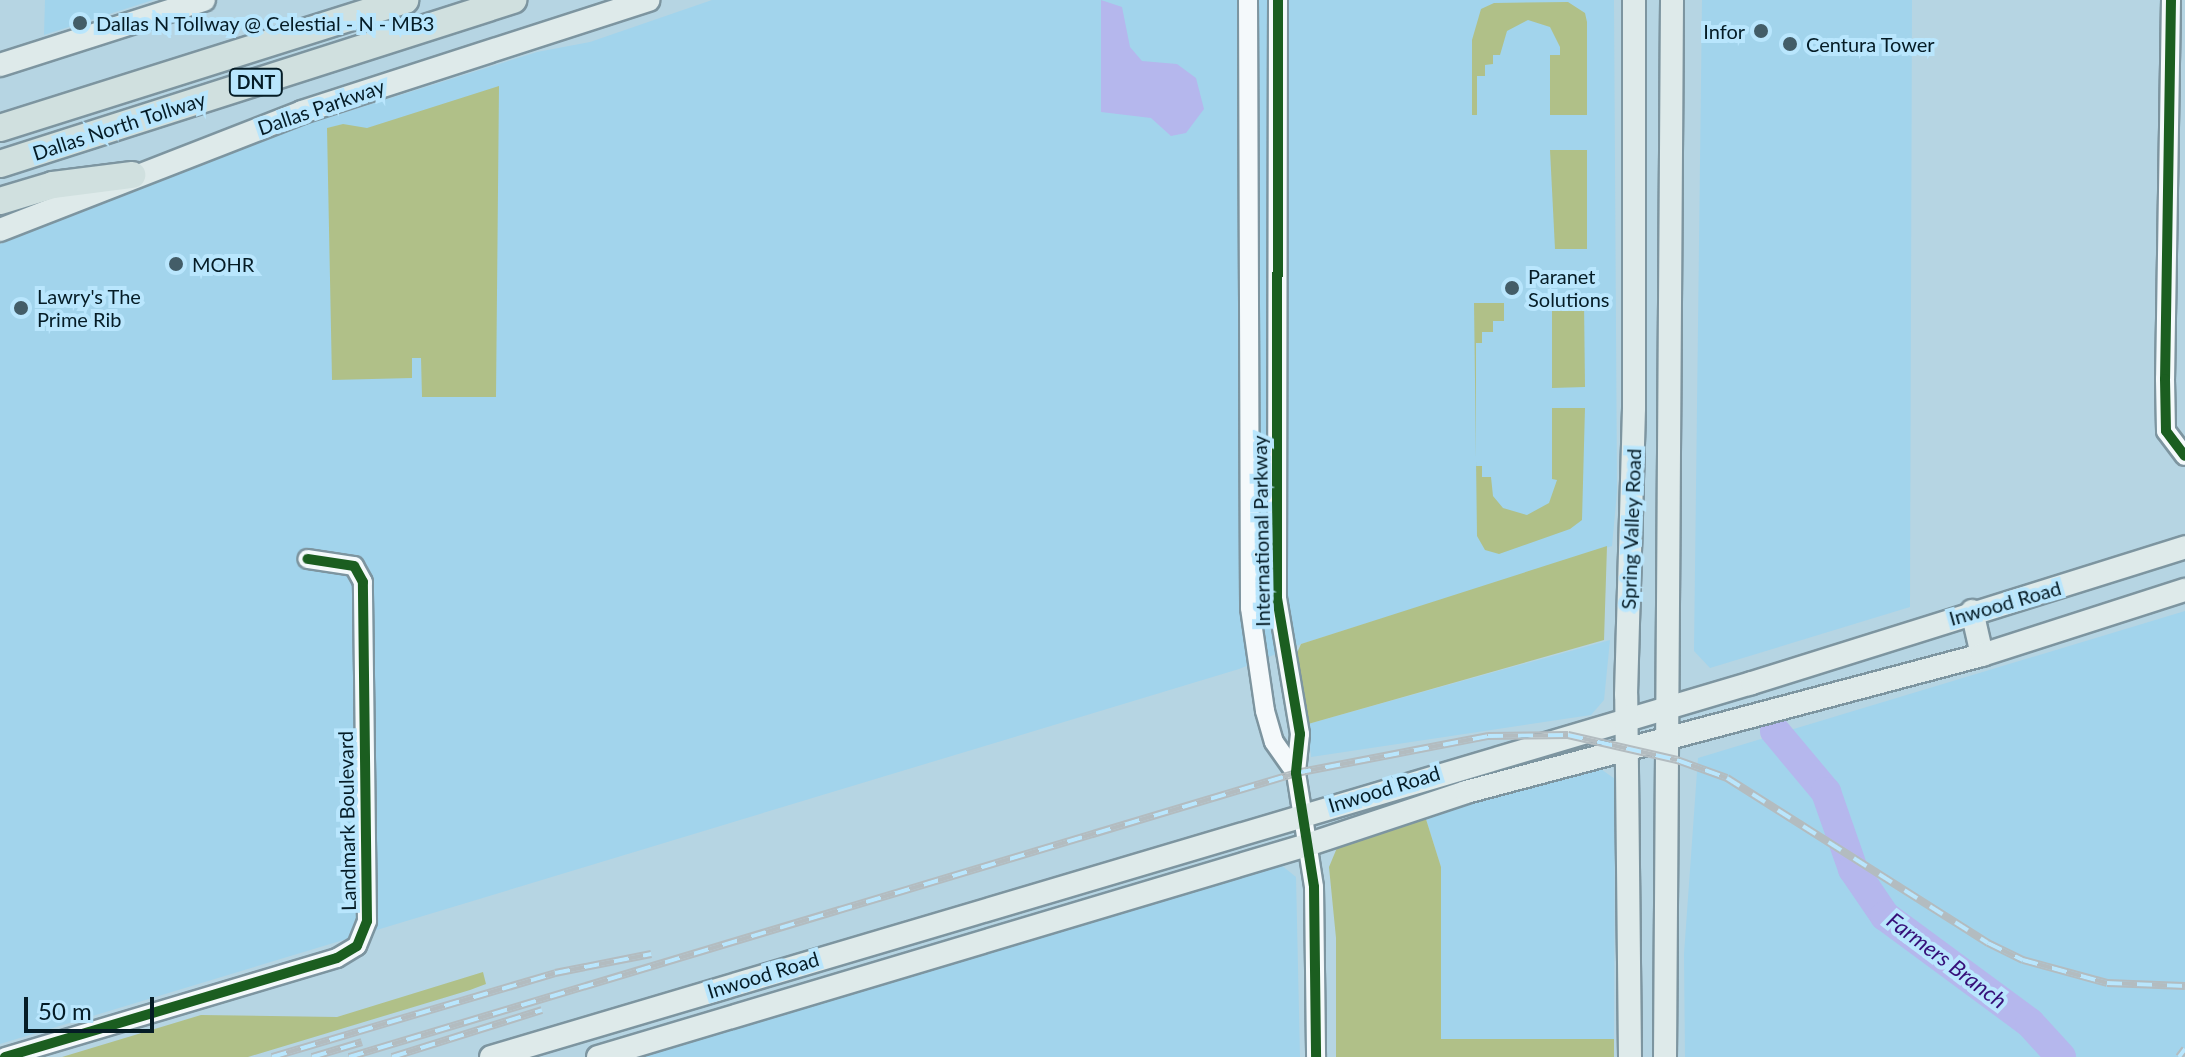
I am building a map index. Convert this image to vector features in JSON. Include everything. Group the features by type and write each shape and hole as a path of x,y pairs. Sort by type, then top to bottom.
{"highway":[{"path":"304,33 368,0"},
{"name":"Dallas North Tollway","path":"0,128 405,0"},
{"name":"Dallas North Tollway","path":"0,164 513,0"},
{"path":"0,201 53,185 132,175"}],"main road":[{"path":"0,65 204,0"},
{"name":"Dallas Parkway","path":"0,230 132,175 325,104 648,0"},
{"name":"Spring Valley Road","path":"1630,1057 1626,746 1634,408 1634,0"},
{"name":"Spring Valley Road","path":"1665,1057 1672,0"},
{"path":"1634,408 1647,491 1667,506"},
{"path":"1631,532 1651,540 1653,563 1666,579"},
{"name":"Inwood Road","path":"491,1057 1665,707 2185,547"},
{"name":"Inwood Road","path":"598,1057 1626,746 1665,739 1982,655 2185,590"},
{"path":"1972,611 1982,655"},
{"path":"899,934 908,963"}],"street":[{"name":"International Parkway","path":"1248,0 1250,608 1265,711 1274,742 1296,773"},
{"name":"International Parkway","path":"1278,0 1277,598 1300,734 1296,773 1314,887 1316,1057"},
{"path":"2171,0 2166,431 2185,456"},
{"name":"Landmark Boulevard","path":"5,1057 337,958 357,946 367,921 363,582 354,566 308,559"}],"shaded area":[{"path":"45,0 153,0 44,35"},
{"path":"712,0 1614,0 1617,492 1612,546 1301,644 1239,669 0,1044 0,244 254,141 537,52 590,42"},
{"path":"1101,0 1122,7 1130,47 1142,61 1177,64 1196,78 1204,109 1186,133 1171,136 1151,118 1101,112"},
{"path":"1702,0 1912,0 1910,607 1710,668 1694,651"},
{"path":"2185,611 2185,1057 1685,1057 1684,954 1698,758"},
{"path":"1610,640 1604,700 1591,715 1311,757 1308,724"},
{"path":"1595,765 1615,779 1614,1039 1441,1039 1441,867 1425,816"},
{"path":"1275,860 1296,877 1300,1057 634,1057"}],"green space":[{"path":"1568,2 1585,13 1587,22 1587,115 1550,115 1550,55 1560,55 1560,47 1550,27 1528,20 1507,31 1500,55 1493,55 1493,64 1485,65 1485,76 1477,76 1477,115 1472,115 1472,40 1481,9 1494,3"},
{"path":"499,86 496,397 422,397 421,358 412,358 412,378 332,380 327,128 343,124 367,128"},
{"path":"1550,150 1587,150 1587,249 1555,249"},
{"path":"1552,302 1584,302 1585,387 1552,388"},
{"path":"1474,303 1504,303 1504,321 1493,321 1493,332 1482,332 1482,343 1476,343 1476,458"},
{"path":"1552,408 1585,408 1582,520 1570,529 1499,554 1485,550 1477,536 1476,466 1482,466 1482,477 1491,477 1493,496 1503,508 1527,515 1549,503 1557,480 1552,479"},
{"path":"1607,546 1604,640 1308,724 1296,655 1301,644"},
{"path":"1425,816 1441,867 1441,1039 1614,1039 1614,1057 1336,1057 1336,938 1329,867 1339,843"},
{"path":"483,972 486,984 470,990 248,1057 62,1057 201,1015 337,1017"}],"waterway":[{"name":"Farmers Branch","path":"1775,731 1826,792 1853,869 1885,916 2030,1023 2061,1057"}],"railway":[{"path":"349,1057 1296,773 1488,736 1568,735 1677,760 1727,778 1988,943 2023,960 2107,983 2185,986"},
{"path":"272,1057 555,973 651,954"},
{"path":"392,1057 542,1010"},
{"path":"312,1057 362,1042"},
{"path":"2179,1057 2185,1049"}],"cycle path":[{"path":"1278,0 1277,598 1300,734 1296,773 1314,887 1316,1057"},
{"path":"2171,0 2166,431 2185,456"},
{"path":"5,1057 337,958 357,946 367,921 363,582 354,566 308,559"}],"place":[{"name":"Dallas N Tollway @ Celestial - N - MB3","path":"80,23"},
{"name":"Infor","path":"1761,31"},
{"name":"Centura Tower","path":"1790,44"},
{"name":"MOHR","path":"176,264"},
{"name":"Paranet Solutions","path":"1512,288"},
{"name":"Lawry's The Prime Rib","path":"21,308"}]}
